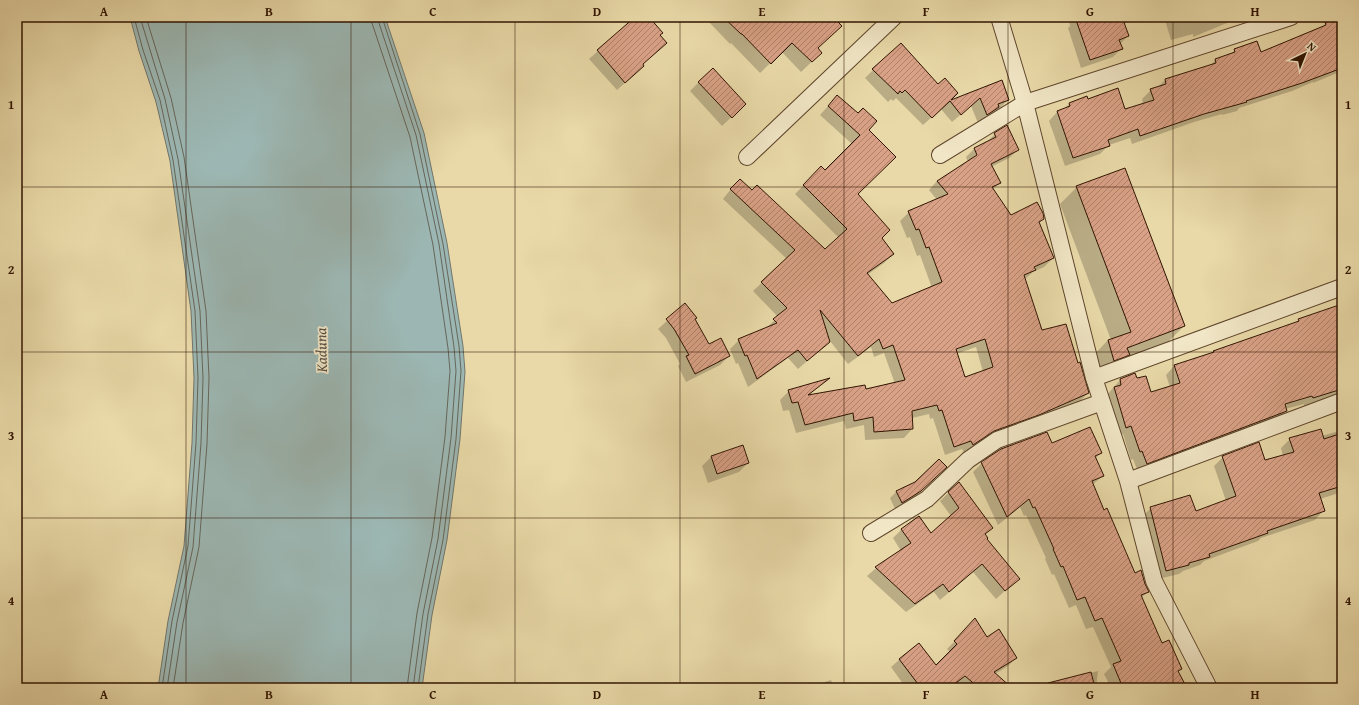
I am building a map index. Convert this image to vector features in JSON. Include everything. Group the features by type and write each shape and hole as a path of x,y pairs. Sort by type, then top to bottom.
{"street":[{"path":"747,157 894,17"},
{"path":"999,17 1025,103 1094,378 1128,481 1154,581 1209,688"},
{"path":"940,155 1025,103 1291,17"},
{"path":"1094,378 1342,287"},
{"path":"1128,481 1342,401"},
{"path":"871,533 927,499 968,460 997,440 1102,402"}],"water":[{"name":"Kaduna","path":"130,17 385,17 424,133 447,243 463,346 465,372 460,439 447,540 432,615 422,688 158,688 168,621 184,546 192,443 194,378 191,311 170,161 156,102 139,51"}],"building":[{"path":"635,17 649,17 663,33 660,35 667,43 643,64 644,66 625,83 597,50"},
{"path":"723,17 833,17 842,26 818,48 822,53 812,62 792,43 771,64"},
{"path":"1075,17 1122,17 1129,36 1119,40 1123,49 1090,60"},
{"path":"1342,17 1342,68 1246,101 1247,102 1204,114 1140,136 1138,129 1108,140 1110,146 1073,158 1057,111 1070,106 1069,103 1087,96 1088,99 1118,88 1125,109 1154,100 1150,89 1166,84 1165,79 1216,63 1215,59 1235,52 1234,49 1257,41 1261,52 1326,25 1325,22"},
{"path":"901,43 938,84 945,78 958,93 951,100 1002,80 1009,100 998,104 999,107 987,115 980,98 961,115 950,101 932,118 905,90 902,93 900,91 898,94 872,69"},
{"path":"713,68 746,104 732,118 698,82"},
{"path":"837,95 858,113 863,108 877,121 869,130 896,157 858,194 890,230 882,238 894,254 867,273 892,303 942,282 929,247 926,248 919,229 916,230 908,211 948,194 937,181 977,155 974,148 996,137 994,133 1007,125 1019,150 991,164 1001,183 992,187 1011,215 1037,202 1043,213 1044,219 1039,222 1054,258 1034,267 1036,270 1024,275 1042,330 1066,324 1078,363 1080,362 1089,393 1039,415 994,431 973,445 971,441 954,447 942,410 939,411 937,405 912,411 913,429 874,432 873,417 854,421 853,413 805,425 798,402 792,403 788,390 830,378 808,395 865,385 866,389 905,380 893,345 883,349 879,339 858,356 820,310 830,342 807,361 798,350 757,379 747,355 745,356 738,339 777,323 773,319 787,308 761,282 795,250 730,189 740,179 752,190 757,185 825,249 847,229 803,185 821,166 825,170 860,135 828,106","holes":["985,339 993,367 965,377 956,349"]},
{"path":"1125,168 1185,326 1127,348 1130,355 1114,361 1108,340 1131,332 1076,186"},
{"path":"685,303 697,318 695,319 709,344 721,338 730,356 695,374 686,356 689,355 674,329 666,319"},
{"path":"1342,304 1342,389 1313,398 1312,396 1285,404 1287,411 1147,464 1142,451 1140,452 1131,426 1126,428 1114,387 1121,385 1120,379 1135,373 1137,378 1146,376 1151,392 1180,383 1174,365 1214,352 1213,351 1299,321 1298,319"},
{"path":"1090,427 1102,453 1095,456 1104,476 1092,481 1104,510 1107,508 1135,573 1141,570 1149,592 1141,595 1162,643 1169,640 1182,669 1178,671 1187,688 1123,688 1113,664 1121,661 1102,618 1095,621 1085,597 1077,600 1063,566 1061,567 1035,507 1033,508 1029,499 1007,517 981,462 1001,449 1047,432 1052,443"},
{"path":"1321,429 1324,439 1342,433 1342,486 1319,493 1325,511 1267,531 1268,533 1209,554 1210,557 1189,563 1189,565 1166,571 1150,507 1190,495 1196,511 1236,496 1222,456 1259,442 1265,460 1294,452 1289,438"},
{"path":"743,445 749,463 717,474 711,456"},
{"path":"939,459 947,467 921,491 902,503 896,491 915,482"},
{"path":"959,482 993,528 985,534 988,538 987,539 1020,579 1005,591 982,564 949,592 943,584 915,604 875,567 911,543 901,529 919,516 931,533 959,508 948,492"},
{"path":"975,618 987,637 999,629 1017,658 994,672 1012,688 979,688 965,676 949,688 921,688 899,659 919,643 936,665 957,644 954,641"},
{"path":"1091,672 1095,688 1049,688 1048,683"}]}
